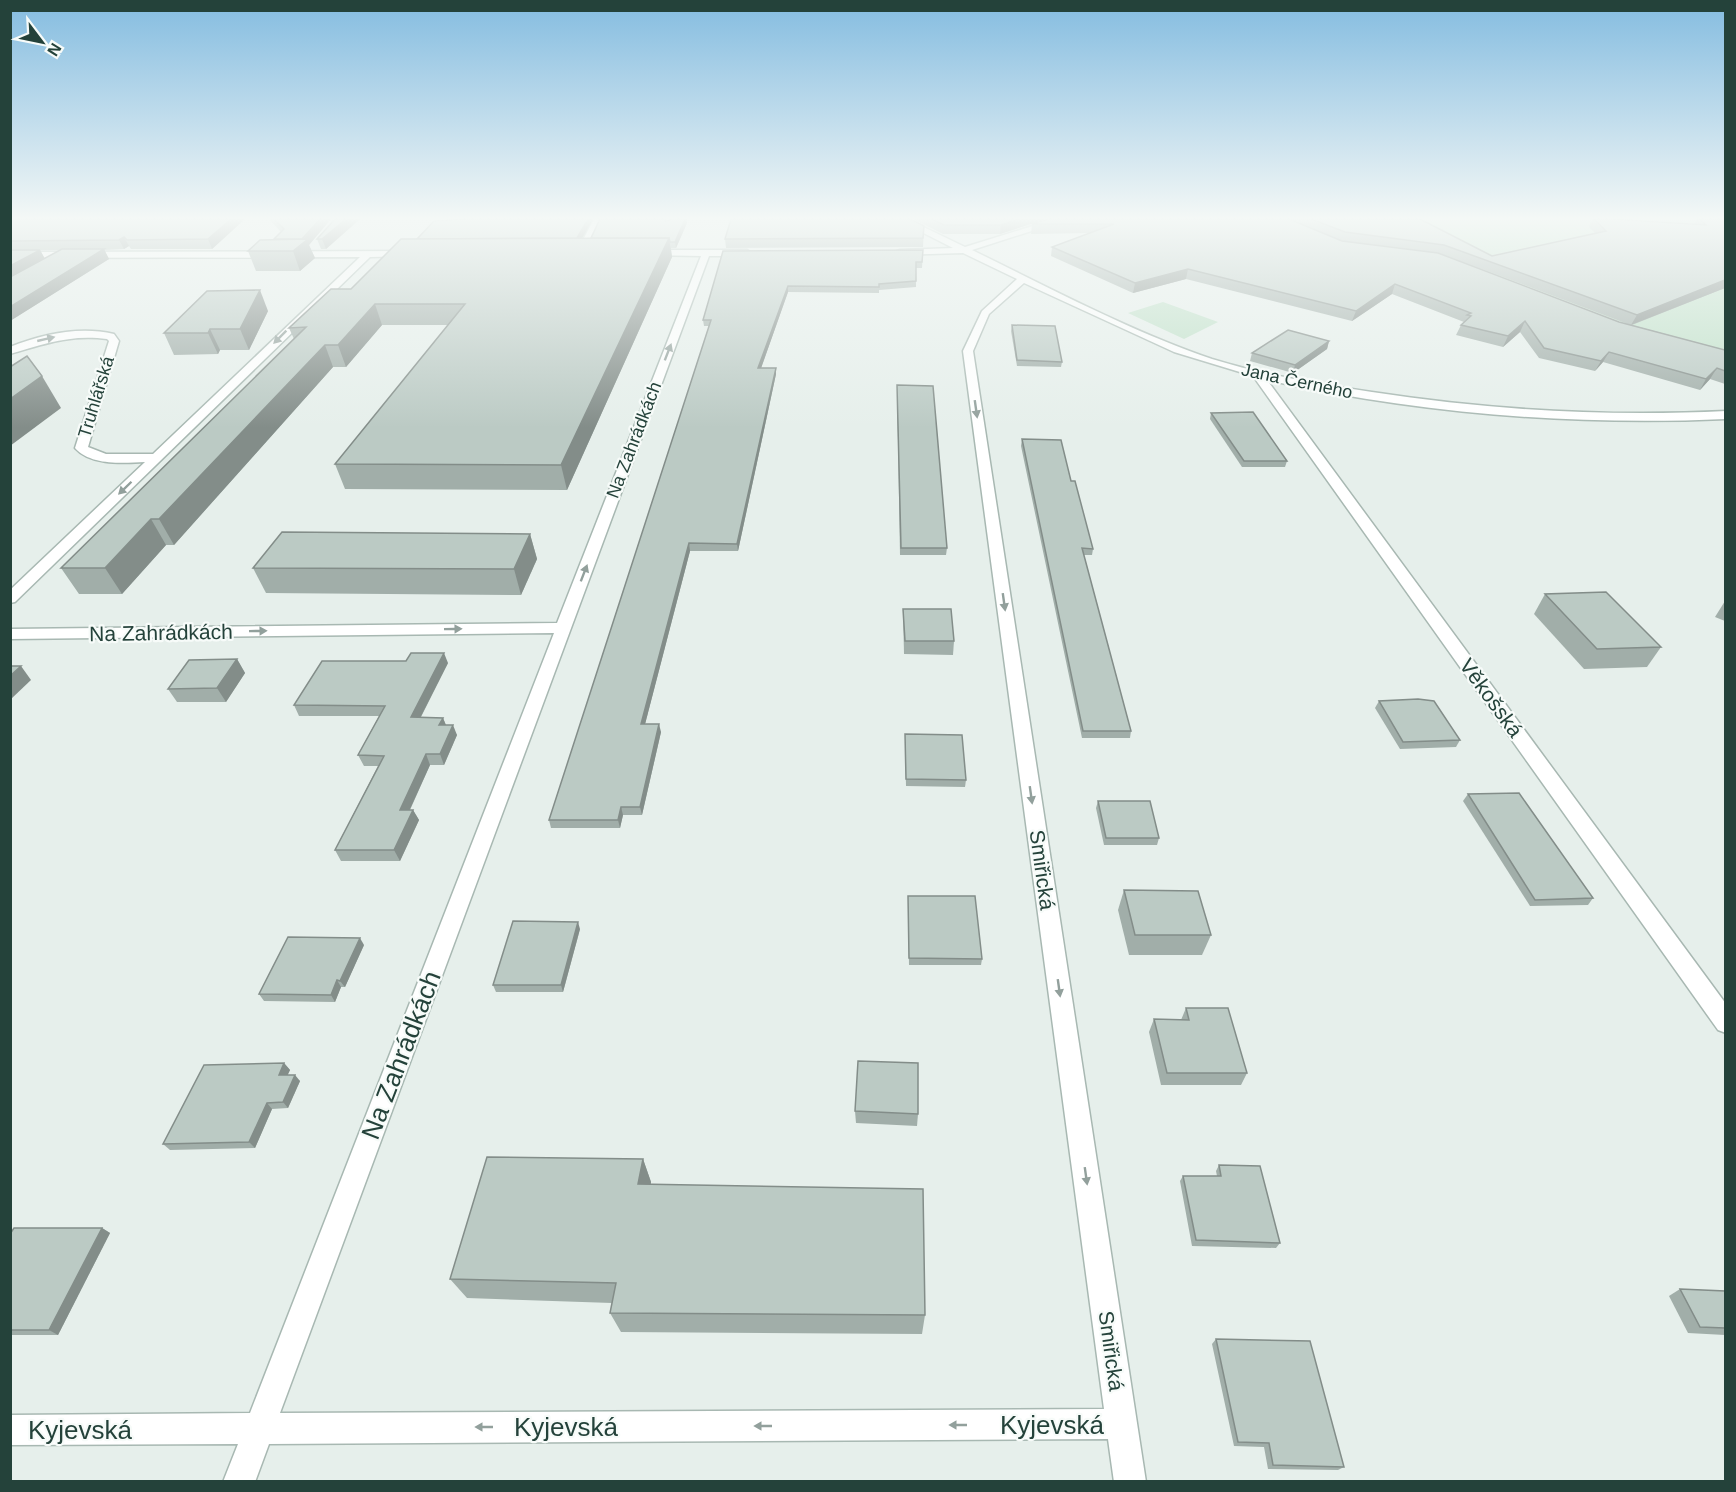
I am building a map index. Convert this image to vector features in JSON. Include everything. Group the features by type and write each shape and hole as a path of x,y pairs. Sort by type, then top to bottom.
{"street":[{"path":"10,598 332,289"},
{"name":"Na Zahrádkách","path":"239,1482 692,289"},
{"name":"Smiřická","path":"1012,289 985,313 968,351 1130,1482"},
{"name":"Jana Černého","path":"1044,289 1162,343 1209,361 1342,391 1479,411 1554,418 1622,420 1725,415"},
{"name":"Truhlářská","path":"10,351 37,340 59,336 98,334 110,336 114,341 81,448 86,452 109,457 156,458"},
{"name":"Věkošská","path":"1256,373 1725,1023"},
{"name":"Na Zahrádkách","path":"10,634 563,628"},
{"name":"Kyjevská","path":"10,1430 1122,1424"}],"green space":[{"path":"1533,289 1725,289 1725,354 1626,324"},
{"path":"1163,302 1218,322 1184,339 1128,313"}],"building":[{"path":"10,289 40,289 10,307"},
{"path":"331,289 645,289 561,465 335,464 465,304 375,304 338,345 325,345 159,519 151,519 105,568 61,568 306,327 289,328"},
{"path":"712,289 787,289 758,368 776,368 737,544 689,543 641,724 659,724 640,807 621,807 618,820 549,820 711,320 703,320"},
{"path":"1267,289 1388,289 1356,311"},
{"path":"1407,289 1531,289 1619,322 1725,350 1725,371 1717,368 1706,379 1609,352 1601,361 1544,348 1525,321 1508,336 1461,325 1471,316 1467,315 1471,313"},
{"path":"1564,289 1703,289 1637,315"},
{"path":"260,290 240,329 210,329 208,333 164,333 207,291"},
{"path":"1012,325 1055,326 1062,362 1017,360"},
{"path":"1288,330 1329,341 1295,365 1252,353"},
{"path":"27,356 42,376 10,399 10,367"},
{"path":"897,385 933,386 947,548 901,548"},
{"path":"1253,412 1287,461 1244,461 1211,413"},
{"path":"1022,439 1061,440 1071,481 1075,481 1093,549 1082,548 1131,731 1083,731"},
{"path":"282,532 530,534 514,569 253,568"},
{"path":"1606,592 1661,647 1597,649 1545,594"},
{"path":"903,609 951,609 954,641 905,641"},
{"path":"411,653 444,653 411,717 443,718 439,725 453,725 440,754 426,754 400,810 413,810 394,850 335,850 384,756 358,755 385,706 294,705 322,661 406,661"},
{"path":"237,659 217,688 168,689 189,660"},
{"path":"10,666 21,666 10,676"},
{"path":"1418,699 1434,701 1460,740 1403,742 1379,701"},
{"path":"905,734 962,735 966,780 906,779"},
{"path":"1519,793 1593,898 1535,900 1468,794"},
{"path":"1098,801 1150,801 1159,838 1106,838"},
{"path":"1124,890 1198,891 1211,935 1135,935"},
{"path":"908,896 975,896 982,959 909,958"},
{"path":"513,921 578,922 561,985 493,985"},
{"path":"288,937 360,938 331,995 259,994"},
{"path":"1186,1008 1228,1008 1247,1073 1167,1073 1154,1019 1189,1020"},
{"path":"858,1061 918,1063 918,1114 855,1111"},
{"path":"284,1063 279,1075 295,1075 283,1102 267,1103 249,1142 163,1144 204,1065"},
{"path":"487,1157 643,1159 638,1184 923,1189 925,1315 610,1313 616,1283 450,1279"},
{"path":"1219,1165 1260,1166 1280,1243 1196,1240 1183,1176 1221,1176"},
{"path":"14,1228 102,1228 49,1330 10,1330 10,1234"},
{"path":"1680,1289 1725,1291 1725,1328 1700,1327"},
{"path":"1216,1339 1310,1341 1344,1467 1273,1465 1269,1443 1238,1442"}]}
